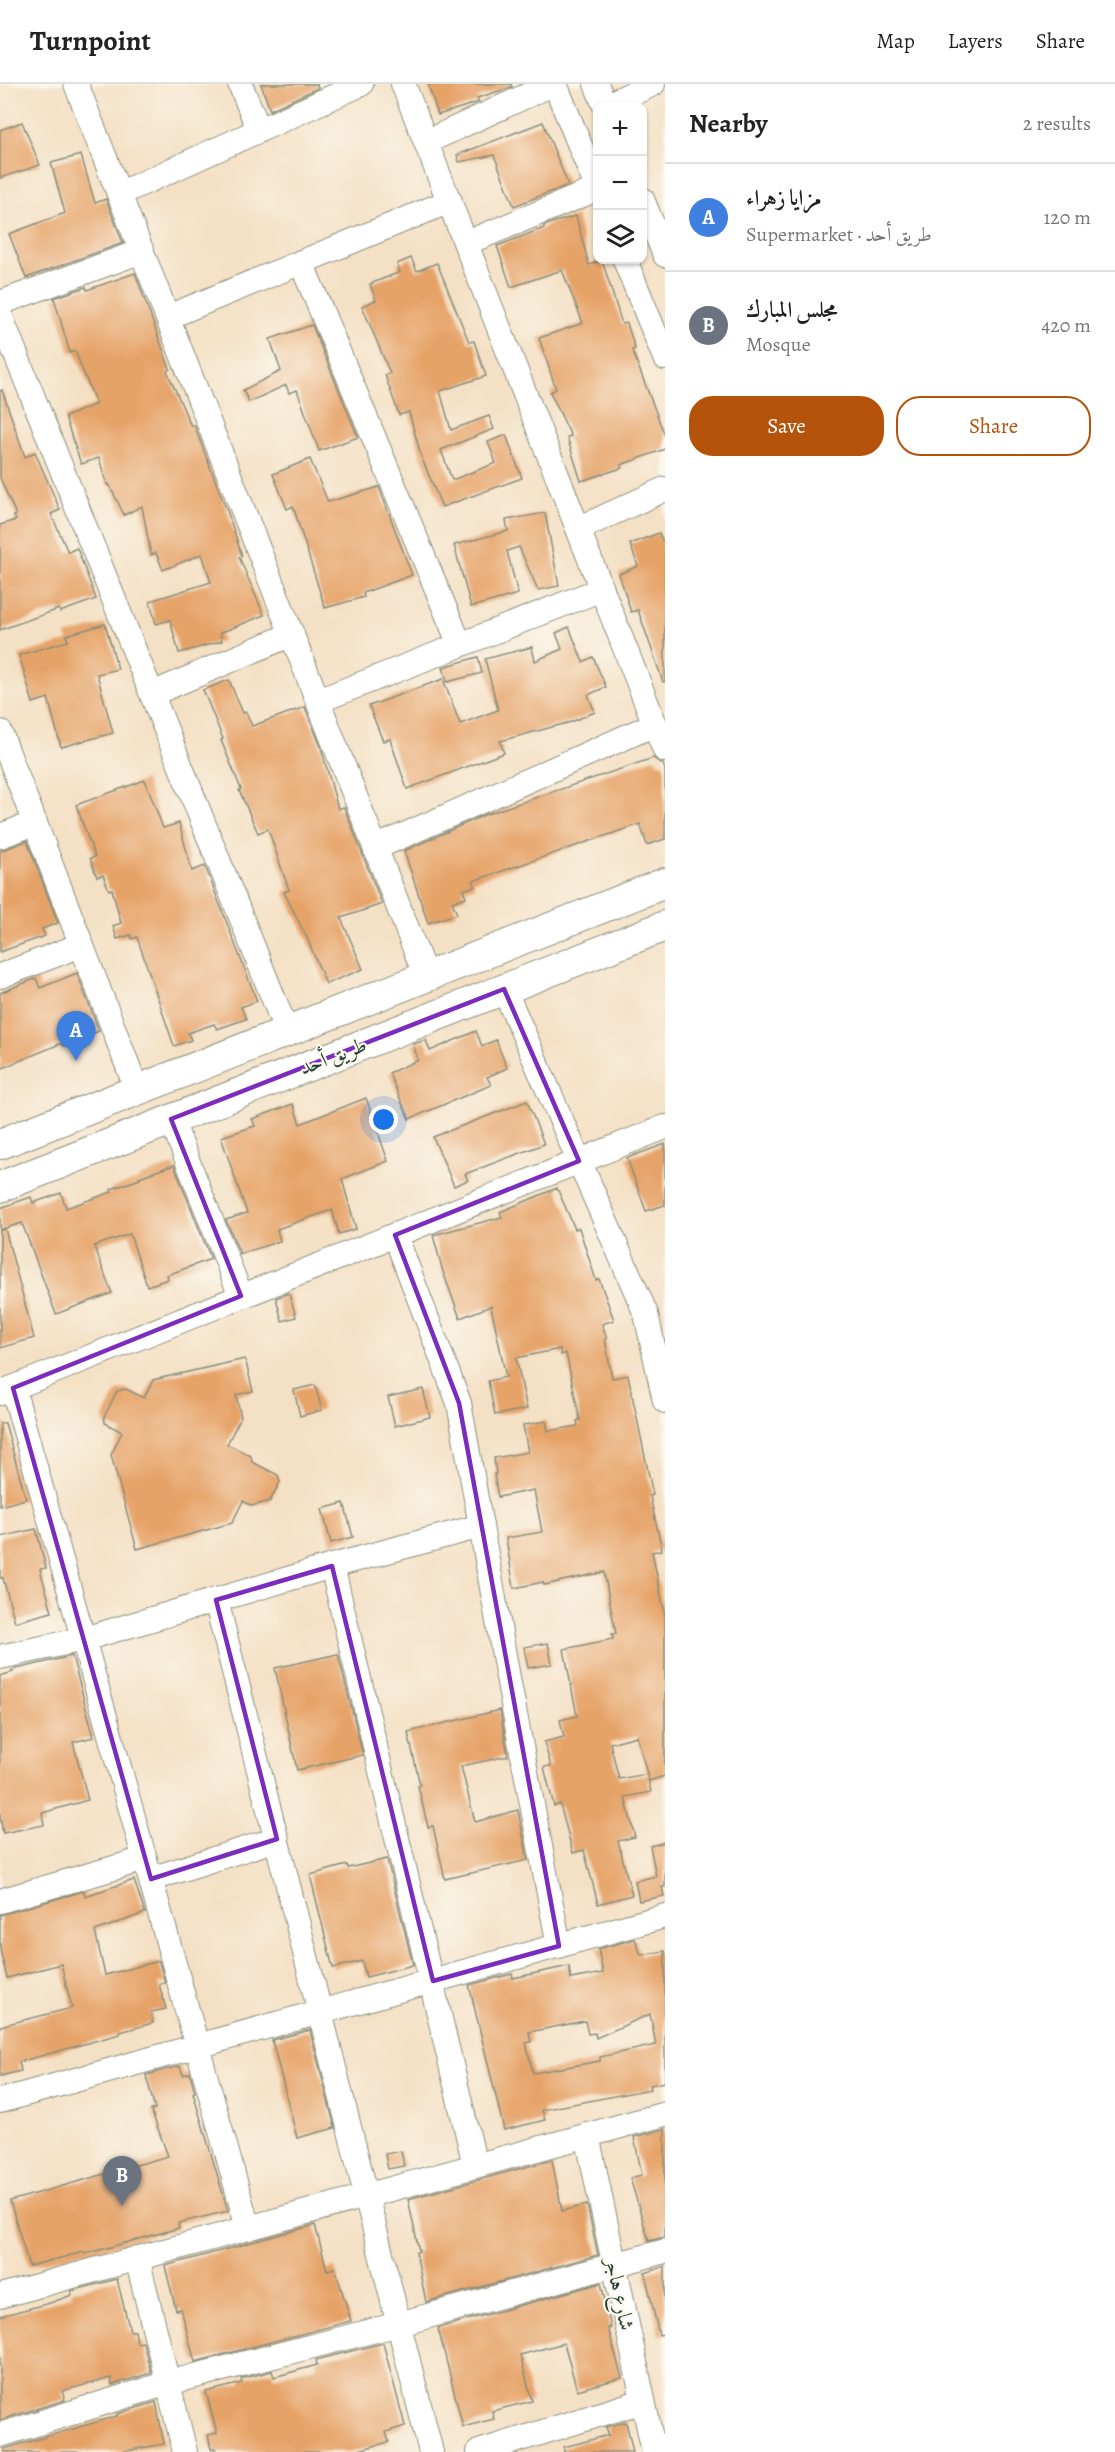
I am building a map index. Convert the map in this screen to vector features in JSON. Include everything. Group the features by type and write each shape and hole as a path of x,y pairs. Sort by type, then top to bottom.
{"main road":[{"name":"طريق أحد","path":"0,1144 665,883"},
{"name":"طريق أحد","path":"0,1186 665,926"}],"street":[{"path":"76,84 426,977"},
{"path":"240,84 259,130"},
{"path":"119,194 361,84"},
{"path":"403,84 665,750"},
{"path":"426,142 553,84 593,179"},
{"path":"602,99 652,84"},
{"path":"466,243 593,191"},
{"path":"168,317 450,201"},
{"path":"647,210 664,248"},
{"path":"0,303 142,251"},
{"path":"301,262 460,645"},
{"path":"628,264 665,358"},
{"path":"0,315 287,1032"},
{"path":"578,529 665,489"},
{"path":"318,701 602,589"},
{"path":"152,694 292,634"},
{"path":"375,848 655,724"},
{"path":"0,732 137,1090"},
{"path":"0,836 35,823"},
{"path":"0,976 81,945"},
{"path":"504,989 646,1314 665,1401"},
{"path":"171,1119 241,1296"},
{"path":"248,2228 84,1639 7,1390 665,1127"},
{"path":"395,1235 459,1403 560,1946"},
{"path":"0,1657 84,1639 332,1566 481,1526"},
{"path":"332,1566 476,2165"},
{"path":"216,1600 431,2452"},
{"path":"0,1900 277,1839"},
{"path":"0,2101 665,1916"},
{"path":"1,2290 136,2258 665,2114"},
{"name":"شارع هاجر","path":"587,2135 654,2452"},
{"path":"0,2435 168,2384 665,2252"},
{"path":"136,2258 185,2452"},
{"path":"479,2452 643,2401"}],"highlighted area":[{"path":"504,989 579,1161 395,1235 459,1403 559,1946 433,1981 332,1566 216,1600 277,1839 151,1879 13,1388 241,1296 171,1119"}],"building":[{"path":"261,84 317,84 318,88 270,110"},
{"path":"428,84 511,84 512,87 477,98 479,102 438,115"},
{"path":"22,122 40,165 0,178 0,130"},
{"path":"543,122 568,185 514,206 494,155 459,162 457,155"},
{"path":"81,155 95,203 106,199 123,243 26,278 9,234 65,213 51,163"},
{"path":"576,216 589,265 603,264 622,324 627,323 635,349 632,350 665,436 665,449 621,465 622,468 581,481 567,437 571,436 550,392 556,389 539,338 583,323 562,270 511,287 497,246 555,222"},
{"path":"411,258 417,271 437,263 469,342 474,341 486,376 440,391 451,430 489,416 494,429 441,450 452,480 496,463 488,442 506,435 522,478 442,507 421,456 409,412 399,415 385,375 390,373 362,306 376,300 370,284 400,272 397,264"},
{"path":"135,273 170,369 167,371 191,426 194,425 229,516 242,556 239,557 264,615 220,633 222,641 179,653 170,620 156,624 150,601 211,582 202,554 163,570 156,553 151,555 142,506 124,515 109,484 107,485 99,458 81,464 65,417 96,404 75,351 70,353 54,298 86,287 87,290"},
{"path":"312,325 358,437 319,451 297,390 289,393 286,385 249,402 243,390 281,371 270,339"},
{"path":"2,390 25,457 35,452 60,510 51,514 68,552 77,548 96,599 60,612 59,609 0,630 0,525 16,520 0,478 0,391"},
{"path":"310,459 328,502 379,487 412,575 363,593 364,597 325,608 293,506 287,509 273,474"},
{"path":"545,513 559,586 538,590 519,547 507,551 518,594 471,607 454,545 508,531 506,520"},
{"path":"659,533 662,540 665,539 665,682 663,682 638,610 631,612 619,574 638,566 630,544"},
{"path":"105,624 118,669 97,674 113,733 61,747 48,698 33,703 19,655 68,641 66,635"},
{"path":"569,627 583,662 593,657 606,687 588,695 595,712 571,722 500,741 504,753 407,789 390,739 383,741 369,706 443,679 460,724 498,710 485,659 532,647 535,661 562,649 556,633"},
{"path":"478,657 482,673 447,682 443,667"},
{"path":"229,680 243,713 246,712 252,726 305,707 321,747 338,809 344,807 382,904 341,918 363,969 326,984 307,938 284,892 289,890 268,829 258,833 239,790 241,789 221,740 223,739 203,690"},
{"path":"653,758 663,764 665,770 665,839 647,845 640,824 473,881 475,886 463,890 466,897 452,902 457,914 428,923 404,851 484,815"},
{"path":"145,780 163,828 179,823 192,871 205,866 257,1001 241,1007 246,1019 217,1029 214,1024 188,1033 191,1040 174,1046 137,937 132,939 131,935 117,939 113,926 121,923 112,889 109,890 103,875 97,877 90,858 95,857 76,805"},
{"path":"27,841 58,923 42,929 45,936 0,952 0,851"},
{"path":"77,973 99,1031 63,1046 62,1043 0,1069 0,993 36,978 40,988"},
{"path":"476,1031 482,1046 496,1040 507,1068 487,1077 491,1085 409,1119 389,1073 418,1060 413,1044 426,1040 430,1051"},
{"path":"366,1098 388,1161 342,1179 356,1229 339,1234 332,1210 277,1229 280,1241 240,1254 226,1220 247,1213 221,1137 255,1126 252,1119 293,1104 300,1124"},
{"path":"527,1101 544,1144 465,1174 468,1180 454,1186 433,1137"},
{"path":"665,1144 665,1205 646,1211 627,1158"},
{"path":"174,1165 211,1259 167,1275 168,1279 147,1286 130,1234 94,1246 112,1293 56,1314 22,1223 0,1230 0,1208 31,1197 33,1203 61,1193 66,1208 112,1192 111,1189"},
{"path":"557,1188 575,1229 579,1228 596,1280 599,1279 614,1320 602,1324 607,1339 605,1339 612,1378 628,1375 662,1550 652,1552 665,1615 665,1776 649,1781 637,1736 610,1743 619,1779 647,1774 651,1792 625,1797 635,1837 618,1841 632,1895 598,1904 584,1850 573,1853 560,1804 554,1806 544,1767 551,1766 544,1742 564,1737 560,1720 577,1716 564,1649 613,1639 612,1634 616,1634 604,1572 544,1585 543,1582 514,1588 506,1538 542,1532 534,1490 498,1497 494,1474 496,1474 494,1458 528,1452 523,1425 546,1421 548,1431 578,1426 577,1421 580,1420 566,1353 561,1355 560,1349 516,1358 527,1409 495,1415 488,1381 506,1377 491,1306 460,1318 443,1272 433,1235 502,1217 500,1212"},
{"path":"5,1229 34,1338 0,1348 0,1230"},
{"path":"289,1293 296,1317 282,1321 276,1298"},
{"path":"245,1359 253,1391 236,1395 241,1417 227,1444 251,1456 252,1462 278,1475 280,1482 270,1501 252,1506 243,1501 232,1523 137,1549 111,1455 122,1432 105,1423 104,1417 117,1391 126,1389 144,1398 153,1380"},
{"path":"315,1385 322,1410 300,1416 294,1390"},
{"path":"423,1389 430,1417 395,1426 388,1397"},
{"path":"0,1423 5,1423 26,1499 0,1506"},
{"path":"344,1503 353,1537 331,1543 322,1509"},
{"path":"36,1529 46,1568 40,1569 52,1612 15,1622 3,1578 0,1578 0,1537"},
{"path":"548,1643 552,1664 528,1668 524,1647"},
{"path":"338,1654 363,1755 297,1770 275,1668"},
{"path":"72,1656 94,1737 73,1742 88,1800 42,1813 44,1825 3,1833 0,1816 0,1676 13,1672 12,1670"},
{"path":"500,1710 508,1756 461,1766 475,1822 518,1810 528,1860 445,1879 433,1826 428,1827 408,1732"},
{"path":"665,1842 665,1887 662,1887 664,1896 639,1901 635,1881 656,1876 650,1846"},
{"path":"387,1859 413,1965 366,1977 362,1961 333,1968 310,1875 347,1865 348,1868"},
{"path":"134,1880 145,1913 95,1931 105,1975 159,1961 165,1983 159,1984 166,2009 151,2012 153,2023 19,2062 21,2071 0,2076 0,2026 72,2008 61,1964 7,1978 0,1950 0,1915 84,1891 85,1896"},
{"path":"635,1939 641,1955 665,1951 665,2082 650,2085 651,2089 542,2110 545,2120 504,2130 469,1985 512,1974 513,1978 569,1966 571,1979 603,1973 598,1949","holes":["650,2014 656,2045 600,2057 600,2061 533,2073 526,2043 531,2042 529,2032 585,2021 588,2034 595,2033 596,2038"]},
{"path":"310,2030 335,2128 297,2138 272,2040"},
{"path":"180,2066 183,2075 190,2073 195,2092 193,2093 228,2211 178,2223 179,2228 85,2254 84,2252 29,2266 10,2201 168,2156 151,2110 155,2109 146,2075"},
{"path":"665,2129 665,2237 649,2241 630,2178 642,2175 634,2137"},
{"path":"401,2151 404,2166 388,2169 385,2154"},
{"path":"552,2160 562,2211 587,2205 598,2255 426,2302 416,2252 419,2251 408,2199"},
{"path":"315,2225 327,2270 335,2268 351,2321 195,2362 181,2309 176,2310 165,2266"},
{"path":"665,2266 665,2334 659,2335 645,2273"},
{"path":"117,2279 130,2331 135,2331 137,2343 143,2342 151,2373 112,2385 111,2378 62,2391 65,2400 0,2420 0,2316 50,2303 72,2295 71,2291"},
{"path":"601,2283 611,2328 608,2328 622,2378 577,2390 564,2343 520,2355 532,2401 492,2411 494,2419 463,2427 438,2328"},
{"path":"383,2343 405,2426 386,2432 389,2442 351,2452 216,2452 215,2448 211,2449 208,2435 217,2433 206,2392 242,2383 241,2379 272,2371 274,2377 317,2365 316,2360"},
{"path":"156,2402 164,2444 120,2452 5,2452 4,2449 117,2416 117,2414"},
{"path":"626,2422 633,2452 564,2452 564,2447 609,2435 606,2427"}],"place":[{"name":"مزايا زهراء","path":"76,1061"},
{"name":"مجلس المبارك","path":"122,2206"}]}
